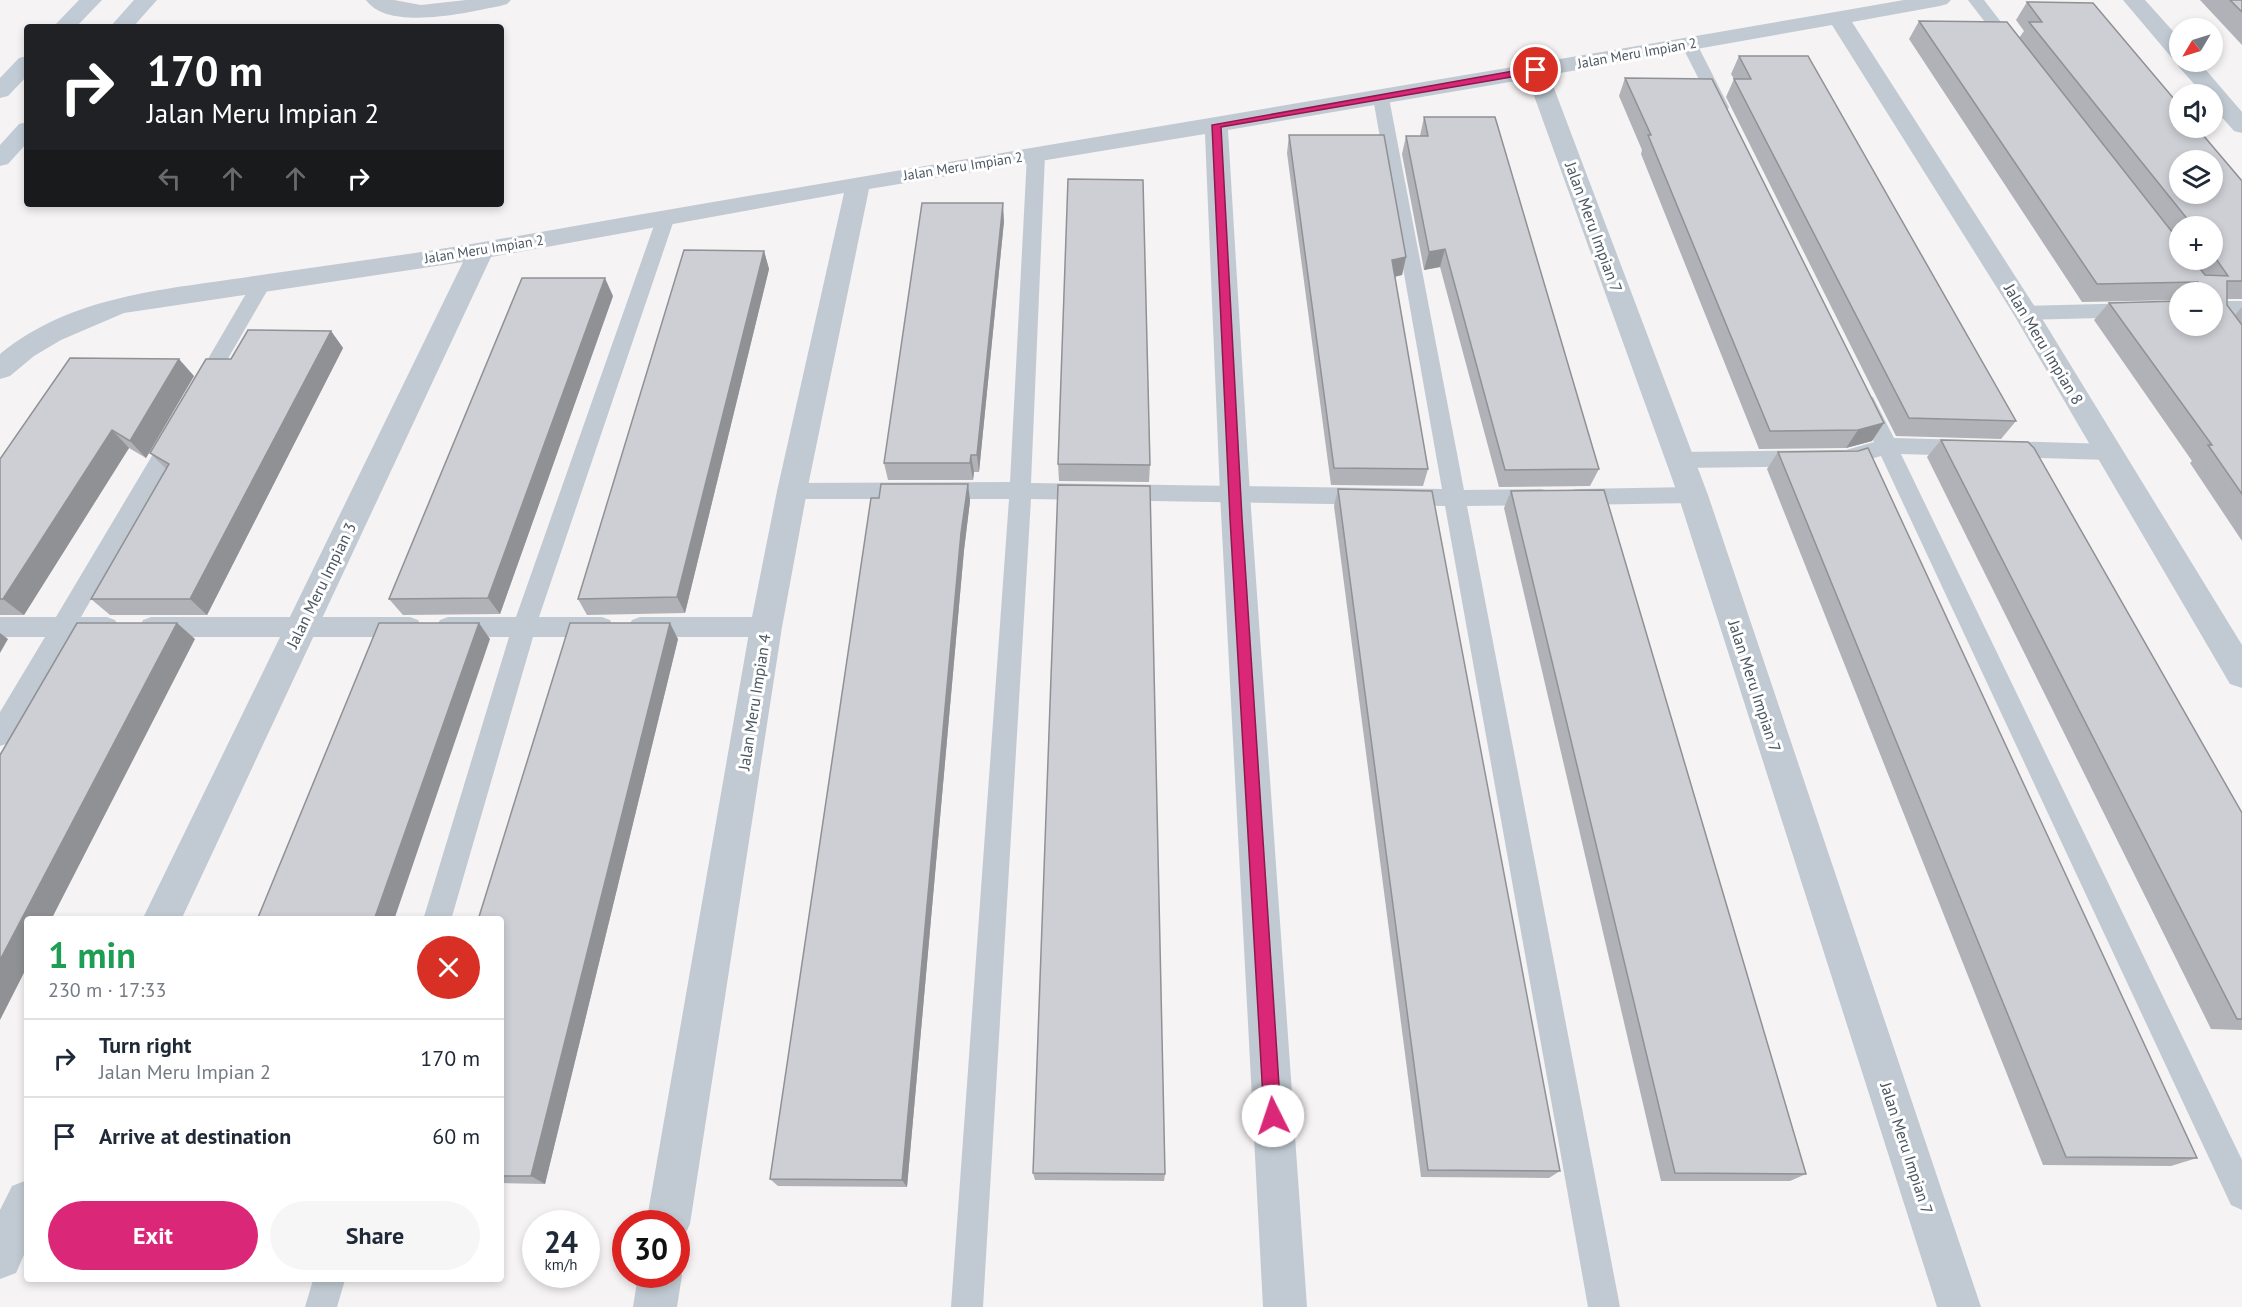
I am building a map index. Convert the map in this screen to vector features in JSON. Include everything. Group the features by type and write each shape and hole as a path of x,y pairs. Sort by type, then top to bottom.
{"main road":[{"path":"67,24 91,0"},
{"path":"124,24 146,0"},
{"path":"0,91 24,66"},
{"path":"0,159 24,132"}],"street":[{"path":"377,0 389,7 416,13 500,0"},
{"name":"Jalan Meru Impian 2","path":"0,369 51,333 119,305 481,251 858,183 1381,98 1940,0"},
{"path":"2134,0 2169,40"},
{"name":"Jalan Meru Impian 8","path":"1839,19 2026,313 2242,674"},
{"name":"Jalan Meru Impian 7","path":"1536,70 1693,495 1959,1307"},
{"path":"2196,72 2242,126"},
{"path":"1216,125 1235,494 1284,1307"},
{"name":"Jalan Meru Impian 4","path":"670,1210 766,627 792,491 858,183"},
{"name":"Jalan Meru Impian 3","path":"163,916 481,251"},
{"path":"0,1257 24,1207"},
{"path":"655,1307 658,1288"}],"lane":[{"path":"1976,0 2027,66"},
{"path":"1689,44 1731,128"},
{"path":"1381,98 1604,1307"},
{"path":"967,1307 1020,492 1036,155"},
{"path":"437,916 524,627 666,217"},
{"path":"0,735 261,284"},
{"path":"2223,311 2242,308"},
{"path":"2026,313 2169,309"},
{"path":"1856,382 2242,1194"},
{"path":"1680,460 1845,458 1888,446 2109,452"},
{"path":"792,491 908,489 1455,498 1693,495"},
{"path":"0,627 766,627"},
{"path":"321,1307 328,1282"}],"building":[{"path":"2230,0 2242,0 2242,12"},
{"path":"2027,2 2093,3 2169,93 2169,138 2205,138 2216,150 2169,150 2169,196 2029,22 2042,22"},
{"path":"1919,21 2007,22 2169,228 2169,270 2201,270 2205,275 2228,276 2223,269 2223,216 2185,216 2175,204 2223,204 2223,159 2242,181 2242,281 2227,281 2227,305 2242,325 2242,494 2208,445 2212,445 2109,303 2169,301 2169,336 2223,336 2223,282 2097,284"},
{"path":"1739,56 1808,56 2016,421 1909,418 1734,79 1751,79"},
{"path":"1625,78 1712,79 1884,423 1858,430 1770,431 1648,135 1651,135"},
{"path":"1424,117 1495,117 1599,469 1505,470 1445,249 1429,252 1406,136 1428,136"},
{"path":"1289,135 1384,135 1406,257 1392,260 1428,469 1334,468"},
{"path":"1068,179 1143,180 1150,465 1058,464"},
{"path":"922,203 1003,203 977,455 971,455 970,463 884,463"},
{"path":"684,250 764,251 677,597 578,599"},
{"path":"522,278 605,278 488,598 389,599"},
{"path":"248,330 331,331 190,599 91,599 169,464 150,453 206,359 231,359"},
{"path":"70,358 179,359 130,441 112,430 3,599 0,599 0,459"},
{"path":"1941,440 2028,442 2034,448 2242,813 2242,1019 2237,1019"},
{"path":"1868,448 2197,1158 2066,1157 1778,452 1858,451"},
{"path":"881,484 968,484 961,533 902,1180 770,1179 871,498 879,498"},
{"path":"1058,485 1150,486 1165,1174 1033,1173"},
{"path":"1338,489 1432,491 1560,1171 1428,1170"},
{"path":"1604,490 1806,1174 1675,1173 1511,491"},
{"path":"77,623 177,623 0,960 0,755"},
{"path":"379,623 479,623 375,916 259,916"},
{"path":"570,623 670,623 531,1176 504,1176 504,916 479,916"}],"route":[{"path":"1273,1116 1236,518 1216,125 1536,70"}]}
